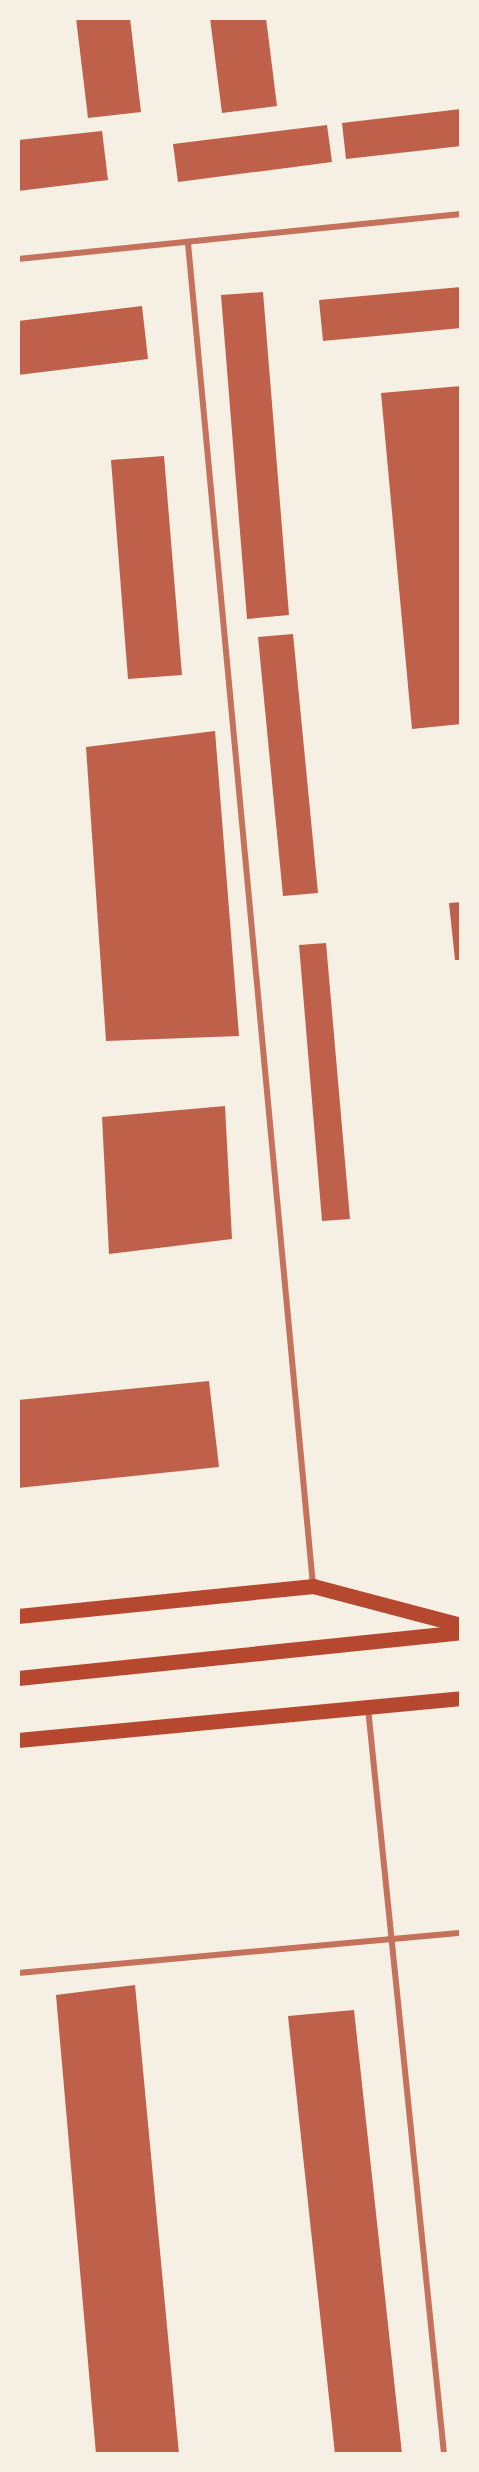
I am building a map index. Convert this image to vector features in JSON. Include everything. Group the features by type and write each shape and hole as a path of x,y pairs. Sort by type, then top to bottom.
{"main road":[{"path":"18,1616 313,1586 461,1625"},
{"path":"18,1678 461,1632"},
{"path":"18,1740 461,1698"}],"street":[{"path":"18,259 461,214"},
{"path":"188,243 313,1586"},
{"path":"368,1707 394,1941 444,2454"},
{"path":"18,1973 394,1941 461,1933"}],"building":[{"path":"76,18 130,18 141,112 88,118"},
{"path":"210,18 266,18 277,106 222,113"},
{"path":"461,109 461,146 346,159 342,123"},
{"path":"327,125 332,162 178,182 173,144"},
{"path":"102,131 108,180 18,191 18,140"},
{"path":"461,287 461,328 323,341 319,300"},
{"path":"263,292 289,615 247,619 221,295"},
{"path":"142,306 148,359 18,375 18,321"},
{"path":"461,386 461,724 412,729 381,393"},
{"path":"164,456 182,675 128,679 111,460"},
{"path":"293,634 318,893 283,896 258,637"},
{"path":"215,731 239,1036 106,1041 86,747"},
{"path":"461,902 461,960 455,960 449,903"},
{"path":"326,943 350,1219 322,1221 299,945"},
{"path":"225,1106 232,1239 109,1254 102,1117"},
{"path":"209,1381 219,1467 18,1488 18,1400"},
{"path":"135,1985 179,2454 96,2454 56,1995"},
{"path":"354,2010 402,2454 335,2454 288,2016"}]}
